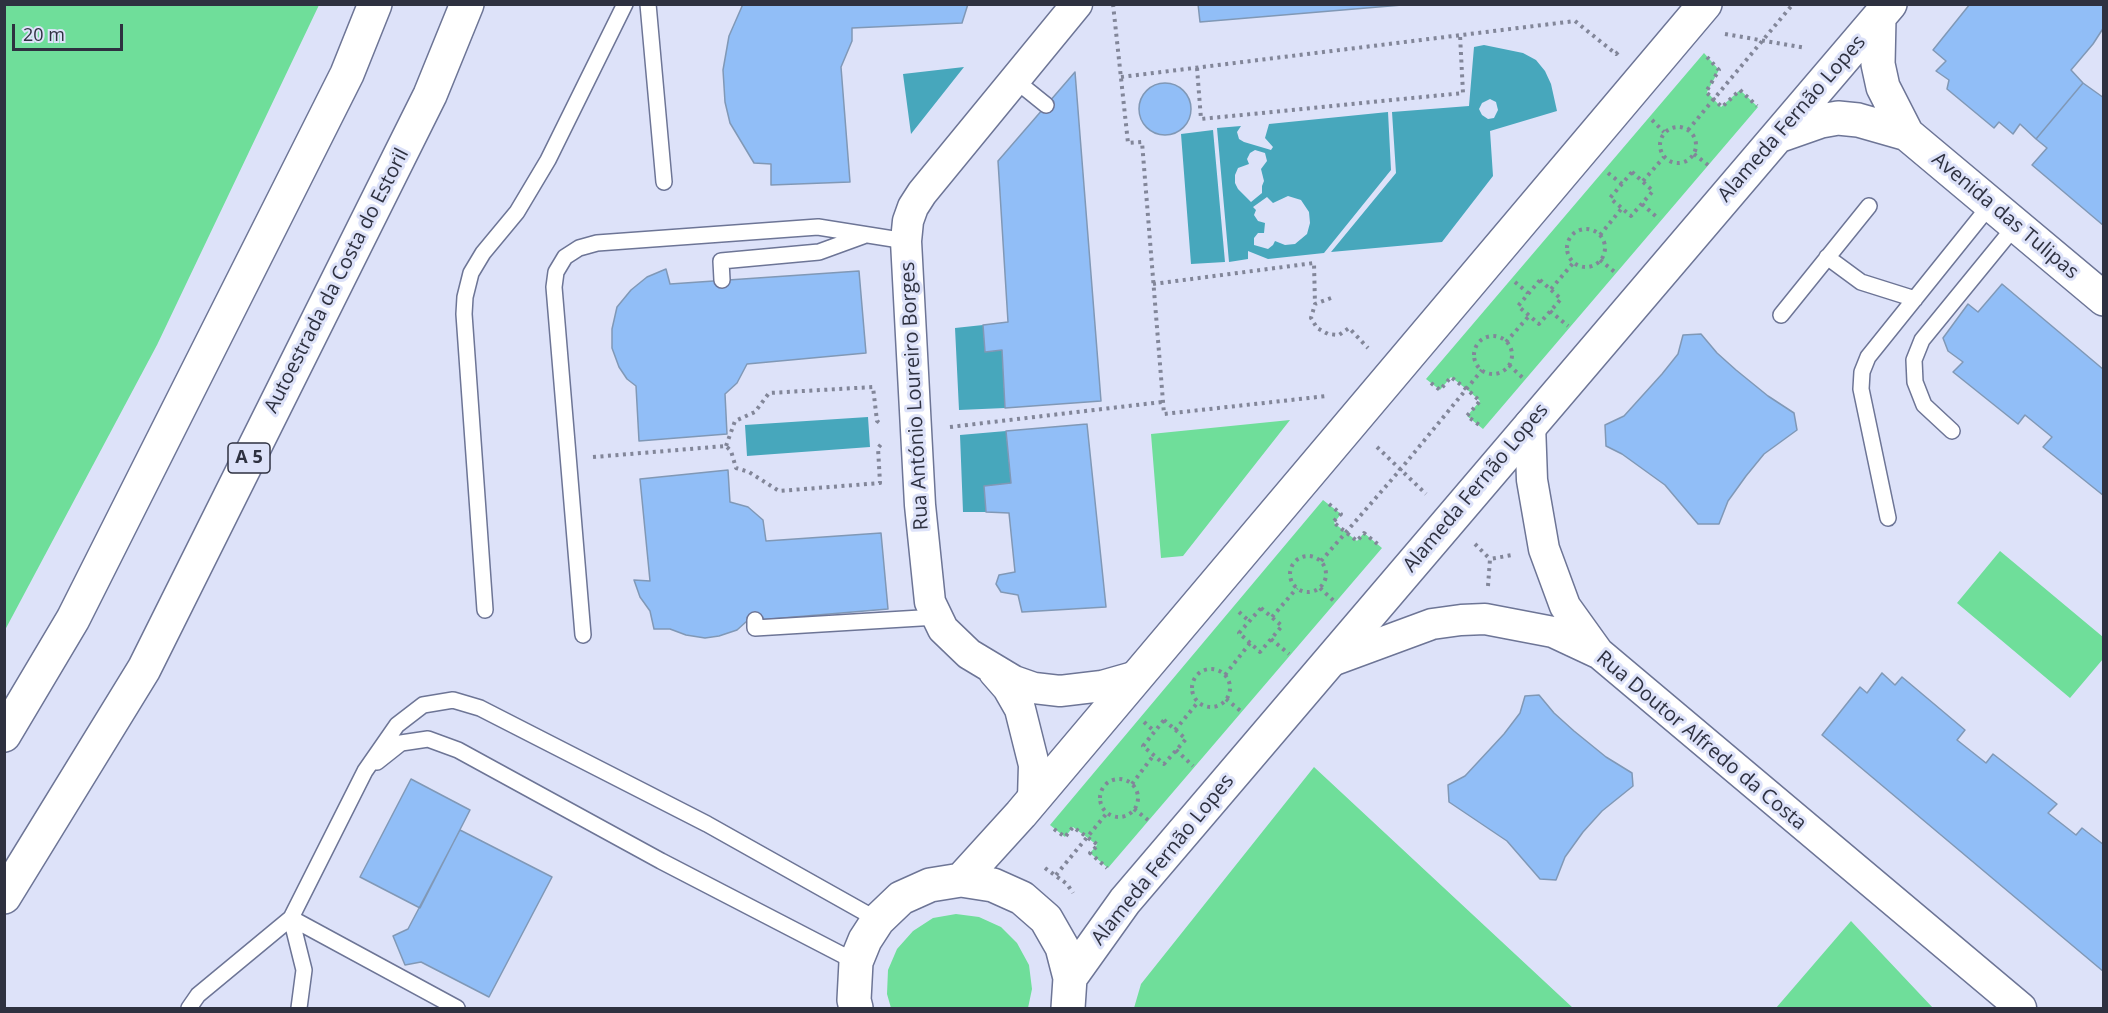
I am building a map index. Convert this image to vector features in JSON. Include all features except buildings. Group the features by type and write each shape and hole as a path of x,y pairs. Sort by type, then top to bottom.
{"main road":[{"path":"4,735 73,619 346,74 375,4"},
{"name":"Autoestrada da Costa do Estoril","path":"4,897 144,669 430,95 467,4"},
{"name":"Alameda Fernão Lopes","path":"1069,993 1125,900 1885,11"},
{"name":"Avenida das Tulipas","path":"1885,11 1878,64 1883,87 1908,134 2103,299"},
{"path":"961,880 1041,812 1137,676 1352,422 1716,15"},
{"name":"Avenida das Tulipas","path":"1779,135 1821,121 1838,118 1858,120 1908,134"},
{"path":"856,1008 854,1000 856,962 865,940 878,920 901,898 930,885 961,880 993,885 1022,898 1046,919 1062,947 1069,993"}],"street":[{"name":"Rua António Loureiro Borges","path":"1077,7 922,193 913,207 908,221 906,241 903,432 930,602 943,629 969,654 1014,681 1034,688 1060,691 1102,686 1137,676"},
{"path":"1530,424 1532,480 1544,549 1565,606 1600,654"},
{"name":"Rua Doutor Alfredo da Costa","path":"1329,662 1432,624 1485,619 1553,632 1600,654 2021,1008"},
{"path":"991,668 1008,688 1020,709 1034,765 1041,812"}],"lane":[{"path":"485,610 464,314 465,297 471,273 483,253 517,212 548,160 625,4"},
{"path":"648,4 664,182"},
{"path":"1015,80 1046,105"},
{"path":"1888,518 1861,389 1862,372 1868,357 1991,204"},
{"path":"1781,315 1869,206"},
{"path":"1952,431 1924,405 1915,382 1914,360 1922,340 2016,225"},
{"path":"583,635 554,287 556,272 565,257 579,248 597,243 818,227 906,241"},
{"path":"722,280 721,261 819,252 866,235"},
{"path":"1827,257 1861,282 1915,299"},
{"path":"755,620 755,628 937,617"},
{"path":"189,1008 198,995 291,918 365,771 397,724 423,705 453,700 480,708 707,824 878,920"},
{"path":"365,771 401,743 428,739 458,750 661,861 856,962"},
{"path":"291,918 304,970 299,1008"},
{"path":"291,918 457,1008"}],"path":[{"path":"1113,4 1128,143 1142,142 1164,414 1326,396 1333,388"},
{"path":"1688,130 1793,4"},
{"path":"1716,15 1720,33 1814,49 1835,69"},
{"path":"1121,77 1575,21 1616,54 1623,46"},
{"path":"1197,68 1201,119 1463,93 1460,35"},
{"path":"1799,56 1813,39"},
{"path":"1704,53 1719,70 1706,92 1722,107 1740,90 1758,107 1765,98"},
{"path":"1674,126 1680,126 1694,136 1696,142 1694,154 1684,162 1671,162 1664,157 1659,142 1664,132 1674,126"},
{"path":"1642,181 1664,157"},
{"path":"1604,169 1622,184"},
{"path":"1632,172 1642,181 1653,191 1631,216 1610,198 1632,172"},
{"path":"1642,204 1661,220"},
{"path":"1600,235 1622,208"},
{"path":"1566,229 1573,235"},
{"path":"1589,229 1600,235 1605,251 1600,260 1587,266 1574,262 1568,252 1569,240 1573,235 1577,231 1589,229"},
{"path":"1600,260 1616,273"},
{"path":"1551,289 1574,262"},
{"path":"1153,284 1314,263 1315,304 1311,318 1317,328 1328,334 1339,335 1349,328 1368,347 1361,355"},
{"path":"1512,278 1528,293"},
{"path":"1540,280 1551,289 1561,298 1539,324 1518,306 1540,280"},
{"path":"1315,304 1331,298"},
{"path":"1550,311 1570,327"},
{"path":"1506,342 1529,316"},
{"path":"1490,337 1502,339 1511,353 1509,365 1500,373 1493,374 1477,366 1474,354 1480,343 1490,337"},
{"path":"1509,365 1525,380"},
{"path":"1321,561 1482,370"},
{"path":"1426,379 1440,390 1451,377 1480,401 1467,416 1483,429"},
{"path":"726,446 735,421 755,412 769,393 873,387 877,421 903,432"},
{"path":"1326,396 1490,559 1485,619"},
{"path":"726,446 731,452 736,468 749,472 779,491 880,483 878,447 903,432 1162,402"},
{"path":"568,459 726,446"},
{"path":"1323,500 1341,514 1333,522 1357,541 1364,533 1382,548"},
{"path":"1490,559 1544,549"},
{"path":"1305,555 1311,555 1325,565 1327,577 1320,588 1308,592 1297,588 1290,578 1295,561 1305,555"},
{"path":"1272,617 1297,588"},
{"path":"1320,588 1336,602"},
{"path":"1233,607 1249,621"},
{"path":"1261,608 1272,617 1282,626 1260,652 1239,633 1261,608"},
{"path":"1271,639 1290,655"},
{"path":"1225,675 1250,643"},
{"path":"1208,669 1220,671 1225,675 1230,685 1226,699 1212,706 1206,706 1199,701 1193,692 1198,675 1208,669"},
{"path":"1226,699 1242,712"},
{"path":"1175,730 1199,701"},
{"path":"1140,718 1155,732"},
{"path":"1164,720 1175,730 1186,739 1164,765 1143,746 1164,720"},
{"path":"1176,750 1194,768"},
{"path":"1132,784 1153,756"},
{"path":"1116,780 1132,784 1137,796 1134,809 1126,816 1119,817 1108,813 1100,803 1100,796 1105,785 1116,780"},
{"path":"1134,809 1149,821"},
{"path":"1041,812 1065,837 1073,827 1098,845 1089,853 1108,868"},
{"path":"1056,875 1108,813"},
{"path":"1041,866 1067,884 1073,894"}],"green space":[{"path":"5,4 319,5 157,345 5,630"},
{"path":"1704,53 1719,70 1707,92 1721,107 1740,90 1758,107 1483,429 1467,416 1480,401 1470,392 1451,377 1440,390 1426,379"},
{"path":"1290,420 1183,556 1161,558 1151,434"},
{"path":"1323,500 1341,514 1334,523 1357,541 1364,533 1382,548 1108,868 1090,853 1097,845 1073,827 1065,837 1050,825"},
{"path":"2000,551 2103,637 2103,659 2070,698 1957,603"},
{"path":"1314,767 1573,1008 1134,1008 1141,984"},
{"path":"956,914 979,917 1001,927 1017,943 1029,965 1032,989 1028,1008 891,1008 887,994 888,970 897,949 913,931 933,918"},
{"path":"1851,921 1933,1008 1776,1008"}],"water":[{"path":"1484,45 1523,53 1536,60 1545,71 1551,84 1557,111 1490,131 1493,176 1442,242 1331,252 1396,173 1392,112 1469,106 1474,47","holes":["1490,99 1496,102 1498,110 1494,118 1488,119 1482,115 1479,109 1482,103"]},
{"path":"964,67 911,134 903,74"},
{"path":"1388,112 1391,170 1324,253 1268,259 1248,251 1248,259 1229,262 1217,128 1241,126 1237,132 1239,139 1271,150 1273,147 1265,138 1269,124","holes":["1255,150 1265,153 1267,161 1261,169 1264,181 1262,193 1251,202 1238,189 1235,175 1238,168 1249,164 1247,159","1288,196 1301,200 1309,212 1310,223 1307,234 1295,244 1285,245 1275,241 1268,249 1254,245 1254,238 1258,233 1264,233 1265,223 1258,221 1254,215 1256,210 1253,207 1267,197 1273,203"]},
{"path":"1213,130 1225,262 1191,264 1181,134"},
{"path":"983,325 985,352 1002,350 1005,408 959,410 955,328"},
{"path":"868,417 870,447 747,456 745,425"},
{"path":"1006,431 1011,483 986,512 963,512 960,435"}]}
